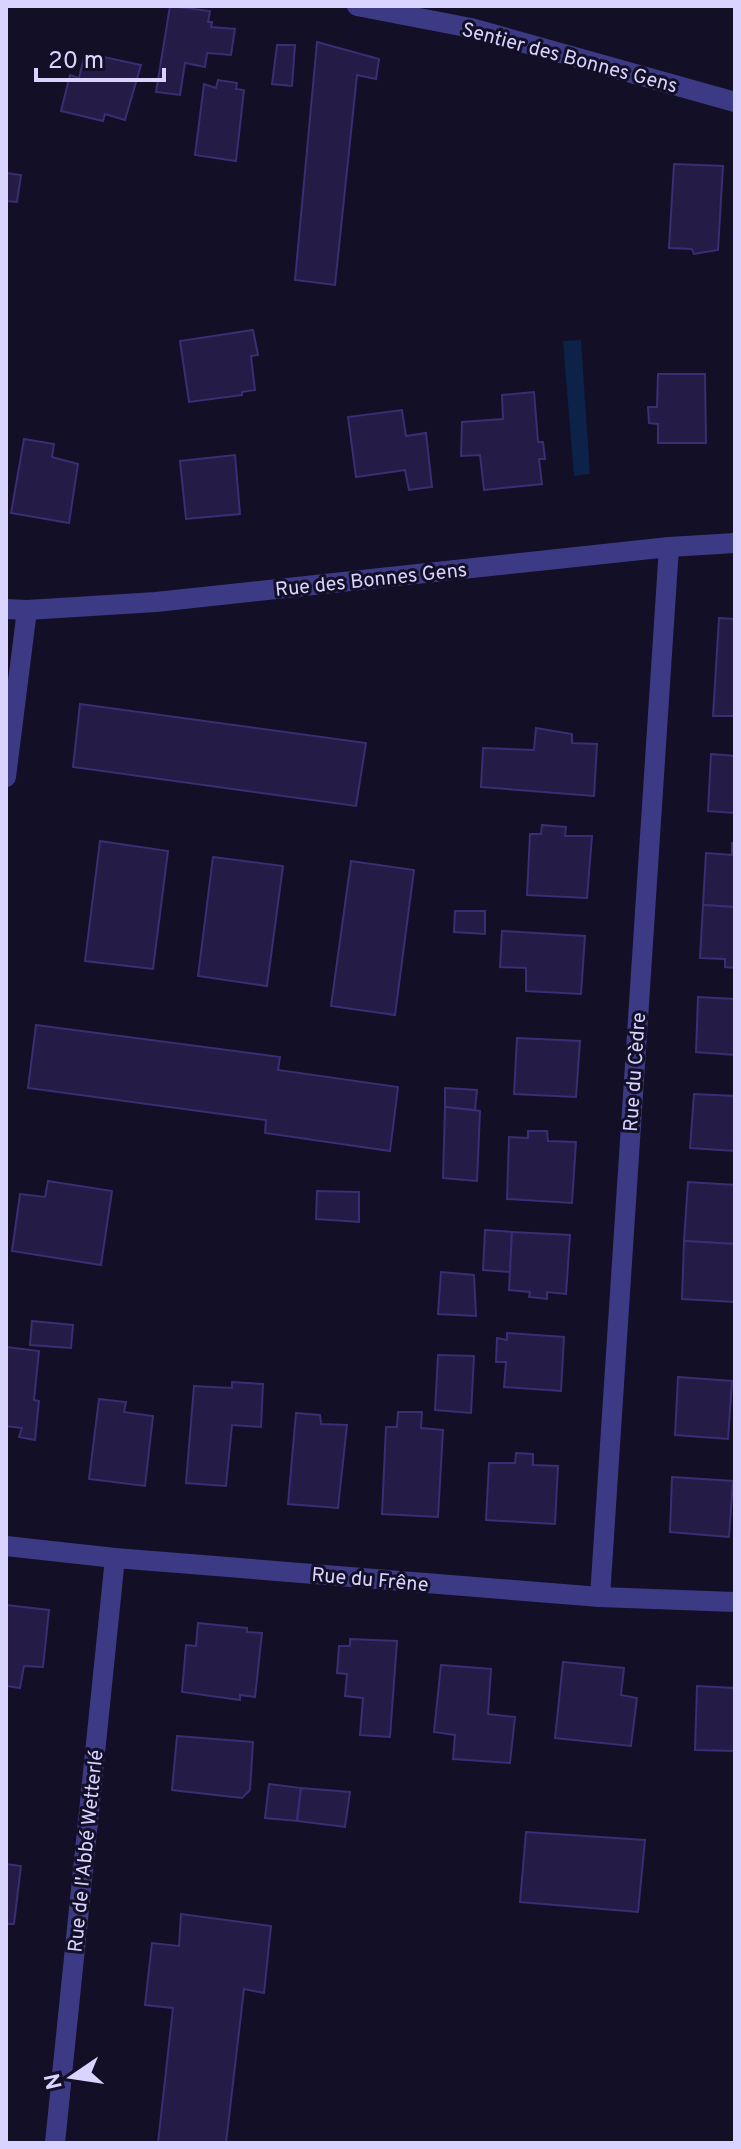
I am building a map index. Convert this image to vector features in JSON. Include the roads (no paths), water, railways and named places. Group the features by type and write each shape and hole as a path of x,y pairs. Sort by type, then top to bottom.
{"street":[{"name":"Sentier des Bonnes Gens","path":"357,6 471,28 735,102"},
{"name":"Rue des Bonnes Gens","path":"6,609 156,602 669,547 735,543"},
{"name":"Rue du Cèdre","path":"600,1597 669,547"},
{"path":"6,777 27,610"},
{"name":"Rue du Frêne","path":"6,1546 115,1558 600,1597 735,1602"},
{"name":"Rue de l'Abbé Wetterlé","path":"55,2143 115,1558"}],"water":[{"path":"581,340 590,474 574,476 563,341"}]}
